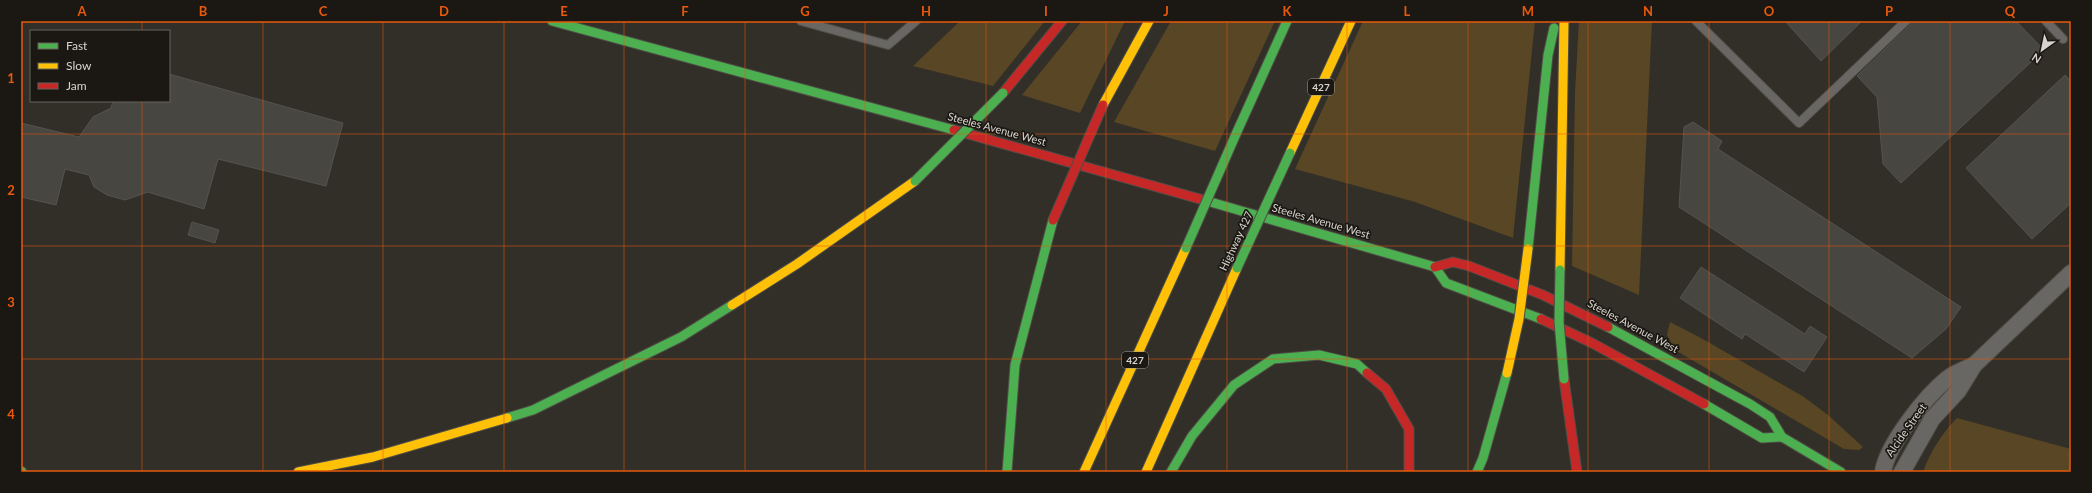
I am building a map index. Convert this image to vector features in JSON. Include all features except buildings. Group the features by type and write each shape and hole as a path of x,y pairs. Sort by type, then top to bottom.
{"main road":[{"name":"Steeles Avenue West","path":"552,21 1053,157 1395,254 1435,267 1453,262 1469,266 1543,295 1662,355 1750,404 1770,417 1782,436 1841,472"},
{"path":"298,472 374,457 533,410 681,337 797,264 915,181 1003,94 1062,21"},
{"path":"1007,472 1015,366 1053,220 1103,105 1149,21"},
{"name":"427","path":"1084,472 1287,21"},
{"name":"Highway 427","path":"1146,472 1237,268 1351,21"},
{"path":"1477,472 1483,458 1507,373 1519,319 1528,249 1548,55 1555,21"},
{"path":"1564,21 1559,322 1564,379 1577,472"},
{"path":"1435,267 1446,283 1543,320 1592,343 1688,395 1762,438 1782,436"},
{"path":"1171,472 1192,436 1234,385 1273,359 1319,355 1356,364 1386,389 1409,429 1409,472"}],"street":[{"name":"Alcide Street","path":"1902,472 1932,419 1958,391 1974,365 2071,273"},
{"name":"Alcide Street","path":"1883,472 1885,461 1918,409 1948,378 1974,365"}],"lane":[{"path":"801,21 888,45 916,21"},
{"path":"1696,21 1799,123 1906,21"},
{"path":"2046,21 2063,39"}],"shaded area":[{"path":"960,21 1045,21 993,86 913,66"},
{"path":"1082,21 1125,21 1080,113 1022,95"},
{"path":"1171,21 1275,21 1215,151 1114,122"},
{"path":"1363,21 1535,21 1513,238 1415,202 1295,169"},
{"path":"1579,21 1652,21 1639,295 1572,266 1575,92"},
{"path":"1670,322 1804,397 1828,415 1863,447 1859,450 1844,449 1675,350 1667,335"},
{"path":"1957,418 2071,449 2071,472 1923,472 1937,443"}],"traffic: fast":[{"path":"552,21 954,130"},
{"path":"1236,134 1287,21"},
{"path":"1528,249 1548,55 1554,28"},
{"path":"915,181 1003,93"},
{"path":"1186,248 1236,134"},
{"path":"1237,268 1290,153"},
{"path":"1207,201 1435,267 1446,283 1541,319"},
{"path":"1007,472 1015,365 1053,220"},
{"path":"1560,270 1559,322 1564,379"},
{"path":"507,418 533,410 681,337 732,305"},
{"path":"1608,327 1750,404 1770,417 1782,437 1841,472"},
{"path":"1171,472 1192,436 1234,385 1273,359 1319,355 1357,364 1367,373"},
{"path":"1477,472 1483,458 1507,373"},
{"path":"1704,404 1762,438 1782,437"}],"traffic: slow":[{"path":"1103,105 1149,21"},
{"path":"1290,153 1351,21"},
{"path":"1560,270 1564,21"},
{"path":"732,305 797,264 915,181"},
{"path":"1084,472 1186,248"},
{"path":"1507,373 1519,319 1528,249"},
{"path":"1146,472 1237,268"},
{"path":"298,472 373,457 507,418"}],"traffic: jam":[{"path":"1003,93 1062,21"},
{"path":"1053,220 1103,105"},
{"path":"954,130 1207,201"},
{"path":"1435,267 1453,262 1469,266 1543,295 1608,327"},
{"path":"1541,319 1592,343 1704,404"},
{"path":"1367,373 1386,389 1409,429 1409,472"},
{"path":"1564,379 1577,472"}]}
